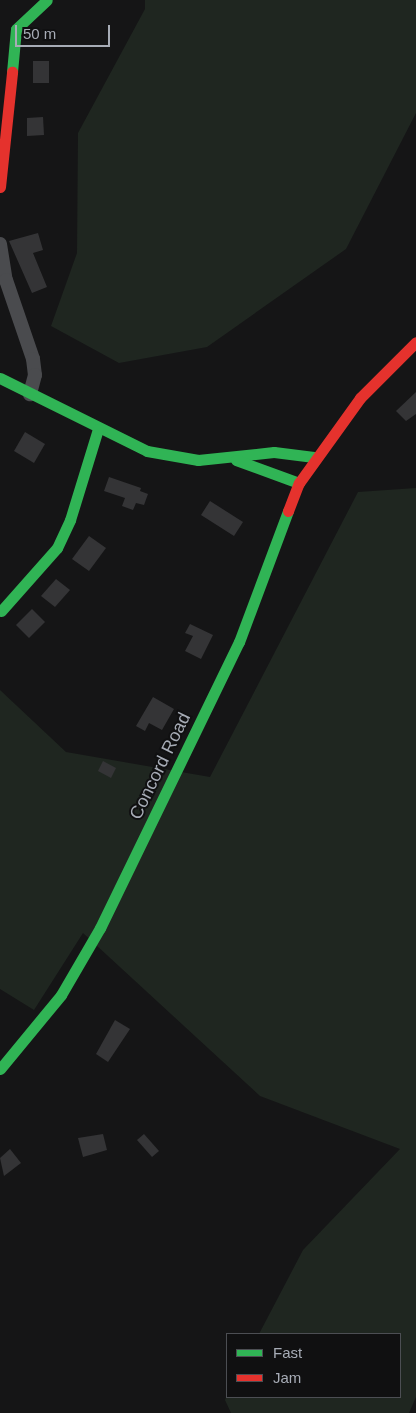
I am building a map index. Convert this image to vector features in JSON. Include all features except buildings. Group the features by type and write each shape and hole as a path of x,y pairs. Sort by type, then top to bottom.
{"main road":[{"path":"0,188 16,29 47,0"},
{"name":"Concord Road","path":"0,1070 61,995 92,944 243,634 298,483 314,457 360,398 416,342"},
{"path":"0,378 98,429 147,451 198,460 292,452 314,457"},
{"path":"1,611 57,548 70,520 98,429"},
{"path":"231,458 298,483"}],"street":[{"path":"0,244 6,280 33,358 35,375 30,394"}],"shaded area":[{"path":"145,0 416,0 416,113 346,249 207,347 119,363 51,326 77,253 78,133 145,9"},
{"path":"416,488 416,1397 409,1413 231,1413 225,1400 226,1398 401,1398 401,1333 260,1333 303,1250 400,1149 260,1096 83,933 34,1010 0,989 0,690 66,752 210,777 358,492"}],"traffic: fast":[{"path":"12,72 16,29 47,0"},
{"path":"0,378 147,451 198,460 274,452 314,457"},
{"path":"1,611 57,548 70,520 98,429"},
{"path":"236,460 299,483"},
{"path":"0,1069 61,995 100,928 239,642 288,511"}],"traffic: jam":[{"path":"0,187 12,72"},
{"path":"288,511 299,483 360,398 416,342"}]}
